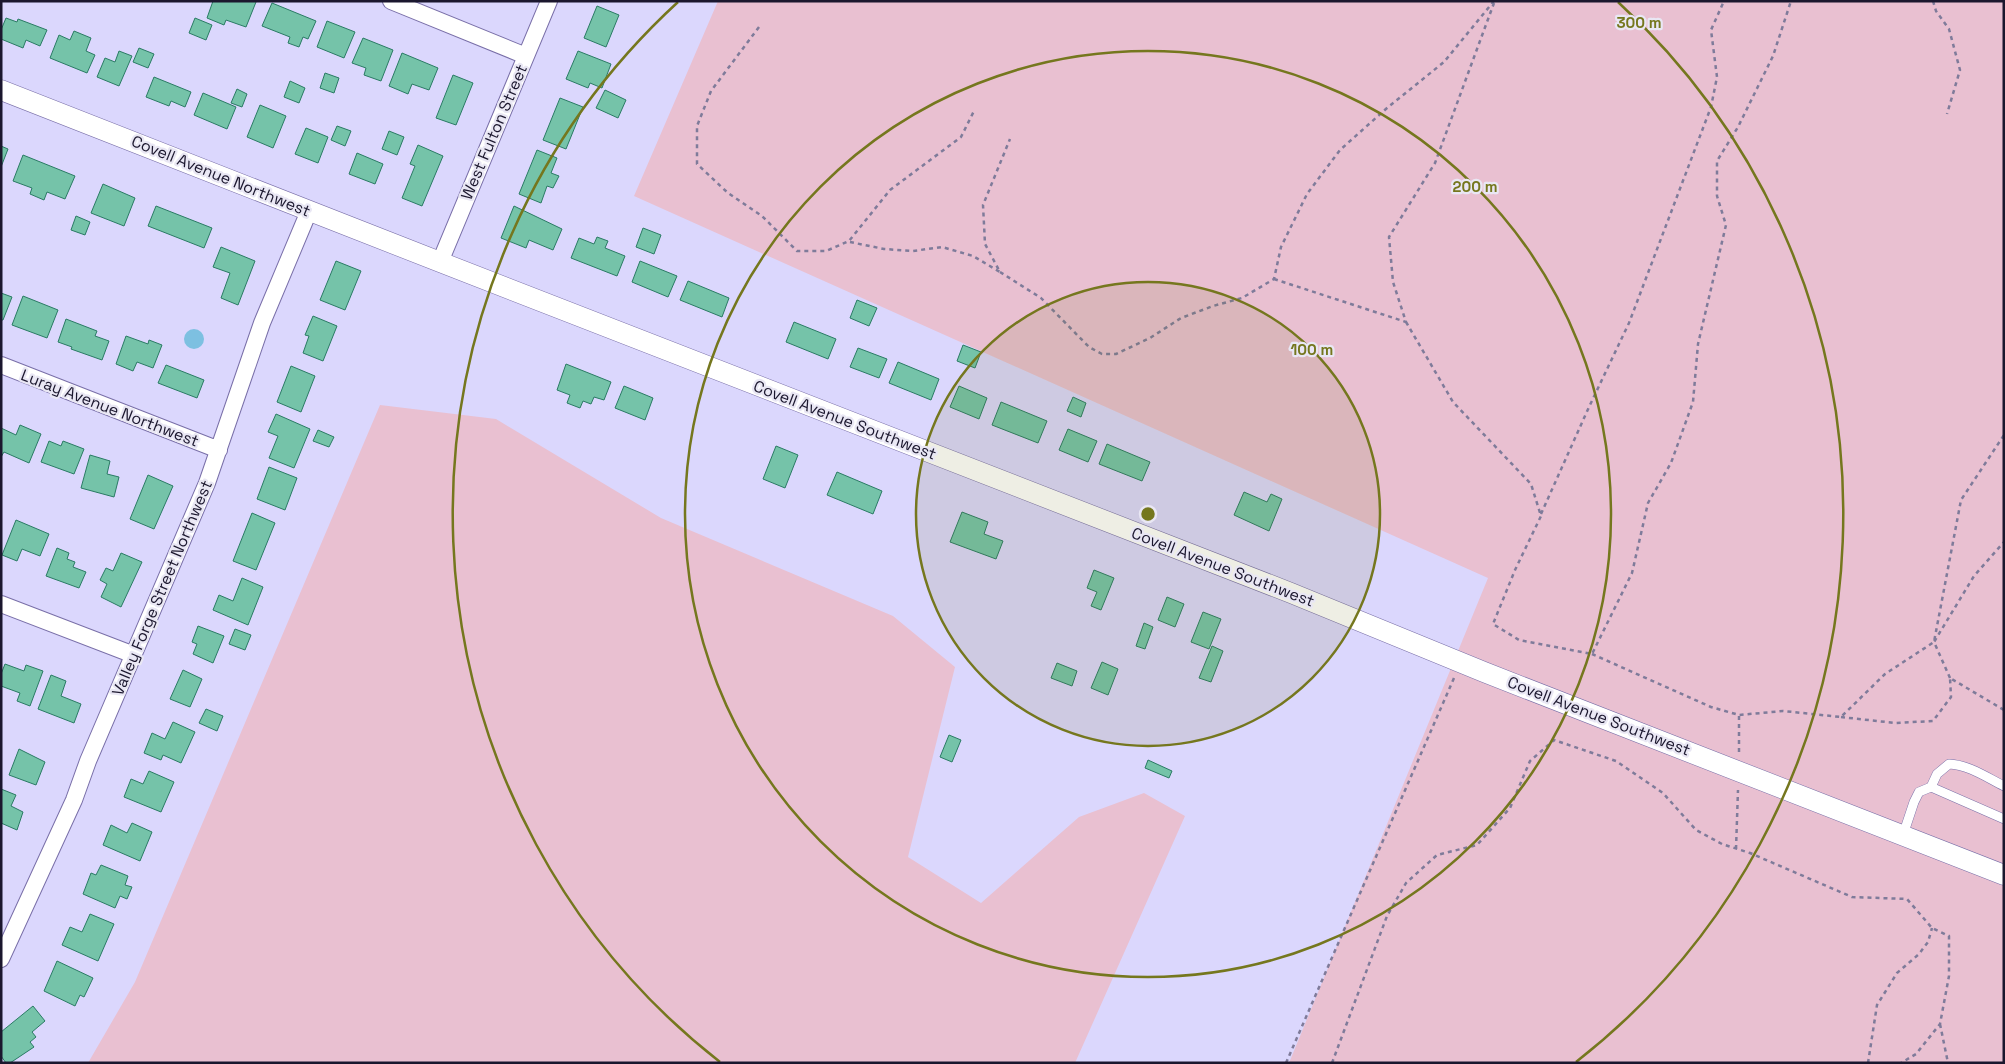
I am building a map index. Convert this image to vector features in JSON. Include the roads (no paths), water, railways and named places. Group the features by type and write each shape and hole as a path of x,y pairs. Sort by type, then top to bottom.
{"street":[{"path":"391,1 526,56"},
{"name":"West Fulton Street","path":"440,262 549,1"},
{"name":"Covell Avenue Northwest","path":"1,90 440,262"},
{"name":"Valley Forge Street Northwest","path":"1,958 66,818 207,483 262,323 309,211"},
{"name":"Covell Avenue Southwest","path":"440,262 1291,593 2004,876"},
{"name":"Luray Avenue Northwest","path":"1,365 219,450"},
{"path":"1,604 134,655"}],"lane":[{"path":"1903,836 1919,792 1930,787 1937,774 1949,764 1958,764 1972,769 2004,786"},
{"path":"1930,787 2004,819"}],"water":[{"path":"194,329 201,332 204,339 201,346 194,349 187,346 184,339 187,332"}]}
